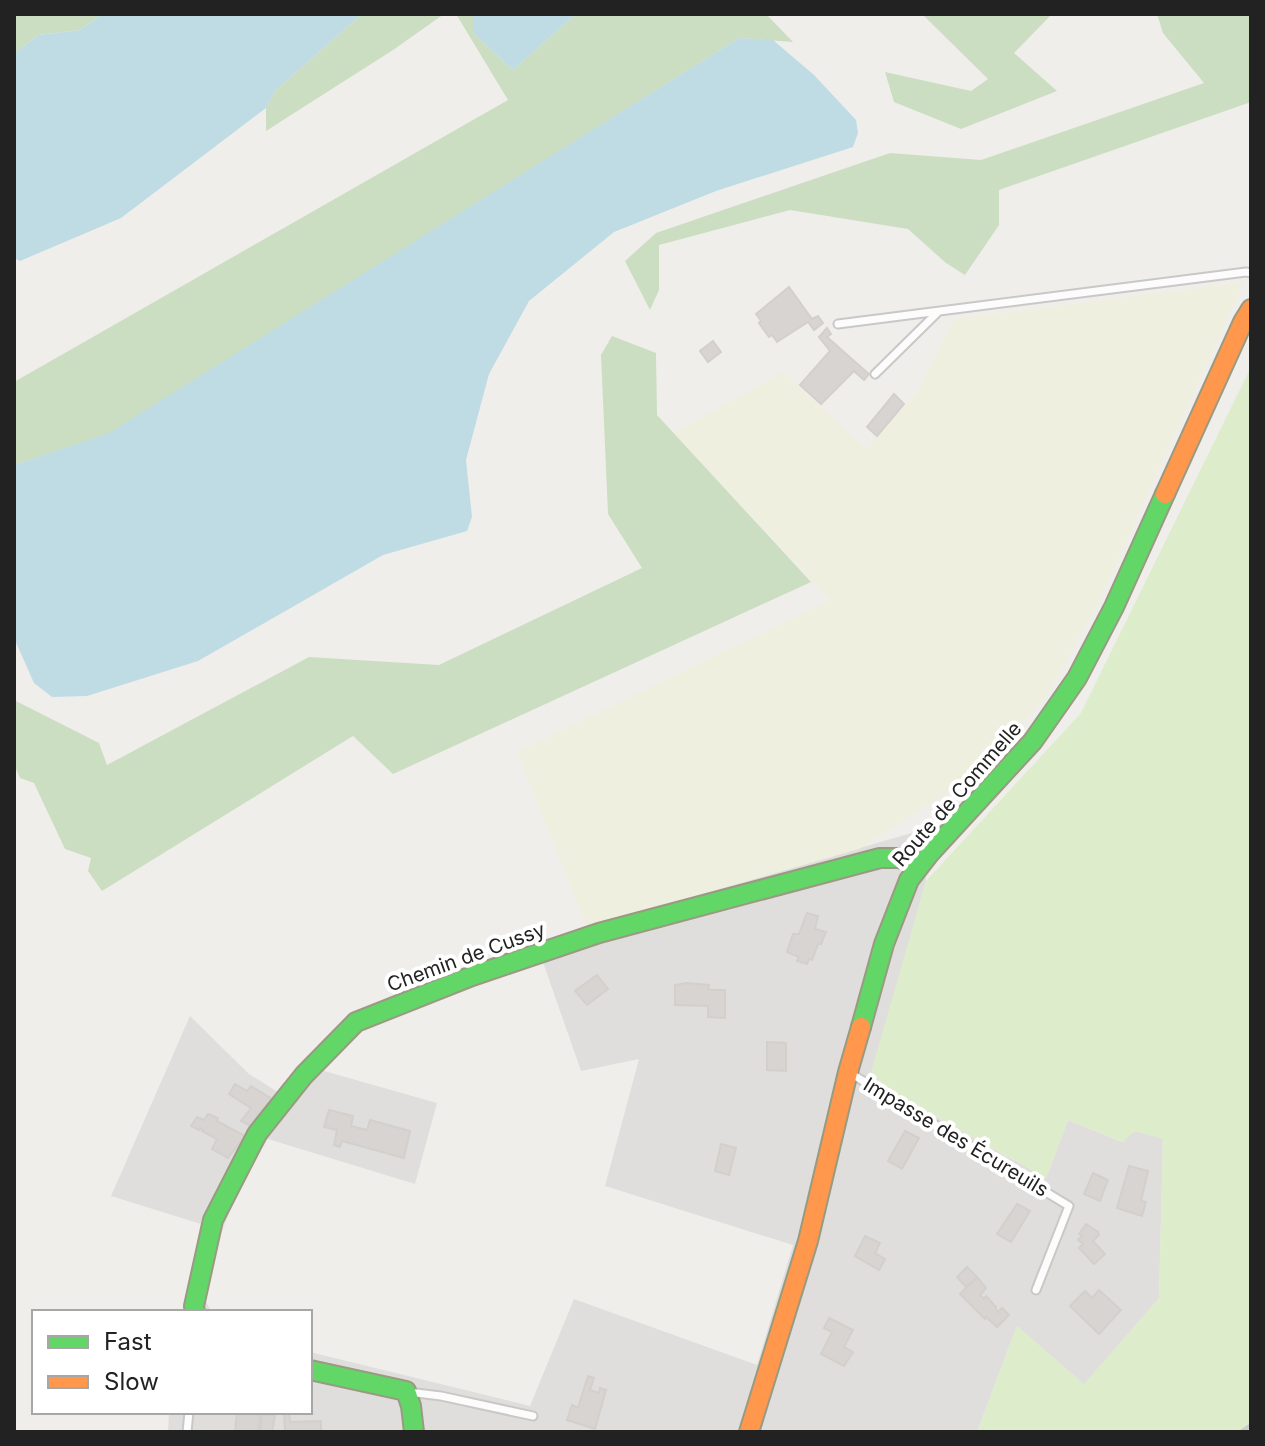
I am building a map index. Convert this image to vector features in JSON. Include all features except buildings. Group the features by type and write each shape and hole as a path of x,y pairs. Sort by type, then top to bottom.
{"street":[{"name":"Route de Commelle","path":"749,1432 808,1241 848,1072 895,912 909,880 1033,741 1077,678 1114,607 1251,309"},
{"name":"Chemin de Cussy","path":"195,1310 213,1220 257,1134 304,1075 356,1022 472,976 599,933 880,858 921,863"},
{"path":"312,1370 406,1391 414,1432"}],"lane":[{"path":"838,324 1251,273"},
{"path":"875,374 939,311"},
{"name":"Impasse des Écureuils","path":"848,1072 1069,1206 1036,1290"},
{"path":"406,1391 533,1416"}],"shaded area":[{"path":"922,830 926,881 870,1080 1046,1178 1068,1120 1122,1142 1134,1131 1163,1138 1159,1298 1084,1385 1017,1326 977,1432 168,1432 169,1414 312,1414 312,1352 530,1406 574,1299 757,1365 793,1245 605,1186 639,1059 581,1071 536,942"},
{"path":"190,1016 249,1074 278,1092 303,1065 437,1103 415,1184 268,1139 238,1187 214,1254 206,1302 211,1310 182,1310 201,1224 111,1196"}],"green space":[{"path":"14,14 102,14 80,30 38,35 14,54"},
{"path":"362,14 444,14 266,131 266,108 276,90"},
{"path":"456,14 473,14 473,33 513,70 576,14 766,14 793,42 739,38 109,434 14,465 14,382 508,100"},
{"path":"922,14 1052,14 1014,53 1057,91 961,129 894,102 885,72 971,91 988,79"},
{"path":"1157,14 1251,14 1251,102 999,190 999,225 965,275 946,263 908,229 790,210 659,245 659,290 650,310 625,261 656,233 890,153 981,160 1204,83 1163,33"},
{"path":"1244,282 1097,605 1044,699 964,782 859,849 587,927 517,752 830,600 674,433 783,372 866,449 917,393 954,319"},
{"path":"612,336 656,353 657,415 811,582 393,774 353,736 102,891 88,871 91,858 65,849 34,783 20,778 14,764 14,700 99,743 107,765 309,657 439,665 642,568 608,514 601,355"},
{"path":"1251,367 1251,1432 977,1432 1017,1326 1084,1384 1159,1298 1163,1139 1134,1131 1123,1142 1068,1120 1046,1178 869,1079 926,881 1081,713"}],"water":[{"path":"102,14 362,14 276,90 266,108 121,218 20,261 14,258 14,54 38,35 80,30"},
{"path":"473,14 576,14 513,70 473,33"},
{"path":"739,38 773,40 814,75 856,120 858,133 853,147 716,191 614,232 529,301 489,374 466,460 472,517 467,531 383,555 198,661 87,696 52,697 34,683 14,638 14,465 109,433"}],"railway":[{"path":"1241,1432 1251,1425"}],"traffic: fast":[{"path":"861,1027 884,944 909,880 1033,741 1077,678 1114,607 1165,494"},
{"path":"195,1310 213,1220 257,1134 304,1075 356,1022 472,976 599,933 880,858 921,863"},
{"path":"312,1370 406,1391 414,1432"}],"traffic: slow":[{"path":"1165,494 1251,309"},
{"path":"749,1432 808,1241 861,1027"}]}
